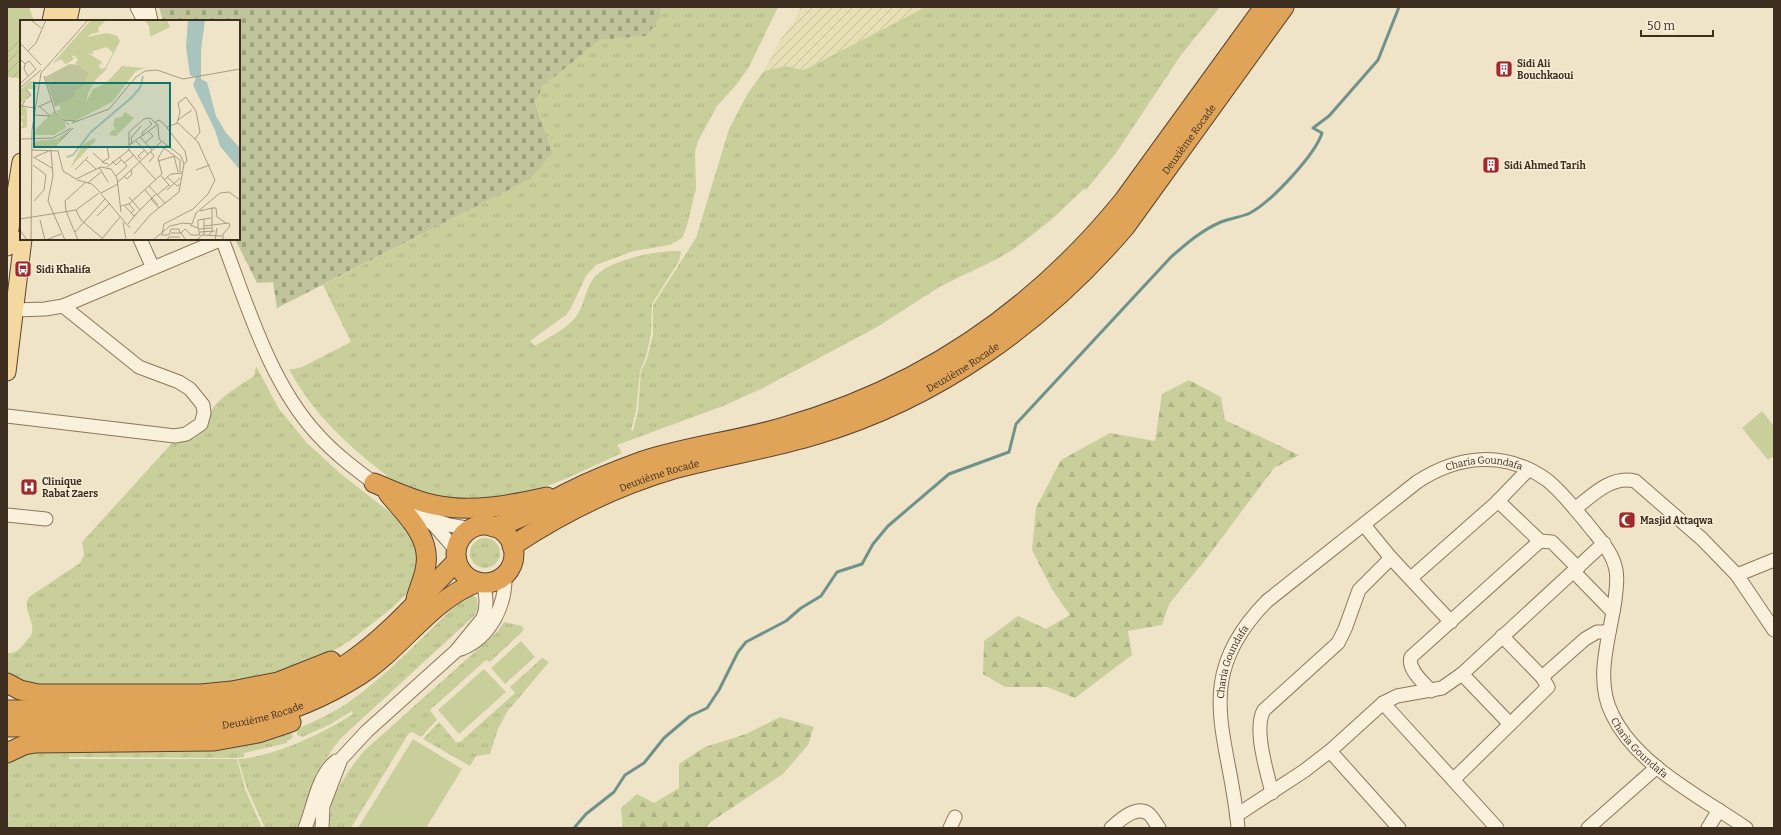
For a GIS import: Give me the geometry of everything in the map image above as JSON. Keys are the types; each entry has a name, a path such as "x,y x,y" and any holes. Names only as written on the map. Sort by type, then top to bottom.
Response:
{"highway":[{"name":"Deuxième Rocade","path":"493,527 520,518 570,491 602,477 651,459 689,448 783,428 836,411 912,377 984,334 1048,282 1088,243 1106,222 1124,200 1264,7"},
{"name":"Deuxième Rocade","path":"512,546 567,512 626,485 675,469 790,443 872,415 924,390 956,372 998,345 1038,314 1065,290 1120,232 1142,204 1284,7"},
{"path":"381,488 424,502 456,508 485,508 506,505 570,491"},
{"path":"381,488 420,533 426,548 425,572 414,603"},
{"path":"482,526 493,527 507,536 512,546 513,561 505,575 495,581 481,583 464,575 456,555 463,535 472,528 482,526"},
{"name":"Deuxième Rocade","path":"7,710 205,709 271,700 312,684 332,674 368,648 414,603 456,555"},
{"name":"Deuxième Rocade","path":"7,727 198,726 247,721 287,710 307,703 343,685 367,670 394,649 445,600 458,591 481,583"},
{"path":"7,683 20,690 38,694 201,694 232,691 278,682 344,655 368,648"},
{"path":"7,753 24,745 35,743 191,742 236,738 265,731 300,718 329,701 343,685"}],"main road":[{"path":"48,7 51,20"},
{"path":"51,20 54,7"},
{"path":"68,20 71,7"},
{"path":"7,247 20,168"},
{"path":"7,372 23,240"}],"street":[{"path":"137,7 144,20"},
{"path":"148,7 151,20"},
{"path":"140,240 152,268"},
{"path":"14,310 44,309 63,306 220,240"},
{"path":"222,240 264,346 286,393 318,435 346,461 381,488 425,517 442,532 456,555"},
{"path":"7,416 175,436 186,434 201,424 204,413 203,405 190,388 179,382 139,367 63,306"},
{"name":"Charia Goundafa","path":"1238,822 1220,714 1220,689 1227,659 1250,618 1267,601 1417,482 1431,473 1454,463 1495,460 1528,470 1547,480 1575,509 1604,543 1611,554 1616,569 1616,588 1604,670 1606,700 1610,711 1626,737 1656,767 1746,828"},
{"path":"1411,578 1498,501 1528,470"},
{"path":"1575,509 1610,483 1628,479 1635,481 1702,539 1737,575 1774,630"},
{"path":"1498,501 1540,541 1552,542 1613,612"},
{"path":"7,515 46,519"},
{"path":"425,517 449,525 472,528"},
{"path":"1364,524 1392,558 1451,622"},
{"path":"1431,690 1412,669 1410,660 1415,652 1451,622 1540,541"},
{"path":"1238,822 1272,793 1330,751 1383,703 1397,696 1442,688 1462,674 1604,543"},
{"path":"1272,793 1259,725 1261,715 1264,710 1338,643 1345,629 1358,590 1392,558"},
{"path":"1737,575 1774,560"},
{"path":"456,651 471,644 495,619 504,597 505,575"},
{"path":"306,828 317,792 333,764 341,759 367,731 456,651 483,618 487,605 481,583"},
{"path":"1542,678 1585,638 1597,632 1609,632"},
{"path":"1454,779 1547,688 1548,684 1502,636"},
{"path":"1462,674 1510,724"},
{"path":"1383,703 1454,779 1497,828"},
{"path":"1330,751 1398,828"},
{"path":"322,828 323,806 341,759"},
{"path":"1588,828 1656,767"},
{"path":"1114,827 1134,811 1141,810 1150,815 1159,828"},
{"path":"1708,828 1719,810"}],"shaded area":[{"path":"801,7 926,7 806,69 801,70 787,66 764,71 780,40 795,20"}],"green space":[{"path":"7,7 29,7 34,20 20,20 20,78 7,77"},
{"path":"159,7 661,7 660,17 647,36 600,40 543,86 535,102 553,153 532,178 277,308 273,282 257,283 236,240 240,240 240,20 163,20"},
{"path":"661,7 778,7 749,67 737,84 717,106 698,141 695,152 696,189 686,229 682,238 670,245 634,251 596,265 586,276 571,308 566,315 530,341 535,346 571,322 578,314 590,283 600,272 609,266 646,254 680,251 679,261 652,304 651,334 646,357 640,371 636,411 631,430 633,431 638,411 641,371 647,359 653,335 653,305 696,238 729,129 748,93 764,71 787,66 801,70 806,69 926,7 1220,7 1181,55 1116,153 1086,190 1084,189 1051,220 1014,249 997,259 941,286 877,327 761,389 723,406 617,445 622,453 555,483 532,491 506,497 475,500 445,499 418,493 402,486 349,445 320,415 289,369 300,368 351,342 323,285 532,178 553,153 535,101 543,86 600,40 647,36 660,17"},
{"path":"20,38 20,78 7,77 7,42"},
{"path":"256,366 279,409 307,443 341,474 405,524 420,551 416,584 392,608 351,640 328,654 298,668 223,685 30,687 7,674 7,653 12,653 18,650 31,635 32,625 27,607 29,597 80,563 84,555 82,542 174,441 191,439 203,431 209,421 212,409 216,404 226,395 254,376"},
{"path":"1189,380 1221,397 1225,420 1299,455 1274,468 1206,559 1169,604 1162,625 1128,631 1132,655 1075,698 1047,687 1005,687 983,674 984,641 1018,616 1046,629 1070,615 1052,589 1032,550 1036,508 1061,460 1110,433 1155,441 1162,394"},
{"path":"1762,411 1774,426 1774,456 1768,460 1742,428"},
{"path":"485,538 496,542 500,553 496,564 485,568 474,564 470,553 474,542"},
{"path":"472,595 477,598 478,608 475,615 340,739 316,776 297,828 265,828 247,789 238,759 267,754 298,743 328,729 353,714 352,711 329,725 302,737 297,735 297,729 337,710 379,679 460,601"},
{"path":"504,622 522,626 524,630 490,662 486,660 430,710 437,720 421,737 412,732 409,733 351,828 330,828 331,807 339,787 364,751 498,631"},
{"path":"521,641 535,657 505,684 491,668"},
{"path":"542,658 549,662 507,712 498,729 490,754 476,756 470,766 423,739 439,722 456,742 460,742 515,693 510,687"},
{"path":"484,669 506,692 459,734 438,710"},
{"path":"780,717 814,727 808,745 783,774 709,823 706,828 623,828 621,808 637,794 654,803 679,788 679,764 705,747 746,734"},
{"path":"290,731 293,736 287,741 287,743 244,753 244,757 236,758 69,757 69,759 237,759 245,789 262,828 7,828 7,764 22,753"},
{"path":"413,739 462,769 426,828 358,828"}],"waterway":[{"path":"574,828 586,814 614,792 625,775 644,763 664,738 690,716 707,708 719,690 738,652 746,642 786,621 801,608 821,596 837,572 862,564 873,544 888,526 949,474 1009,452 1016,424 1171,257 1207,229 1229,219 1244,216 1250,213 1280,189 1302,165 1318,142 1322,133 1313,128 1329,116 1378,60 1399,7"}],"place":[{"name":"Sidi Ali Bouchkaoui","path":"1504,69"},
{"name":"Sidi Ahmed Tarih","path":"1491,165"},
{"name":"Sidi Khalifa","path":"23,269"},
{"name":"Clinique Rabat Zaers","path":"29,487"},
{"name":"Masjid Attaqwa","path":"1627,520"}]}
